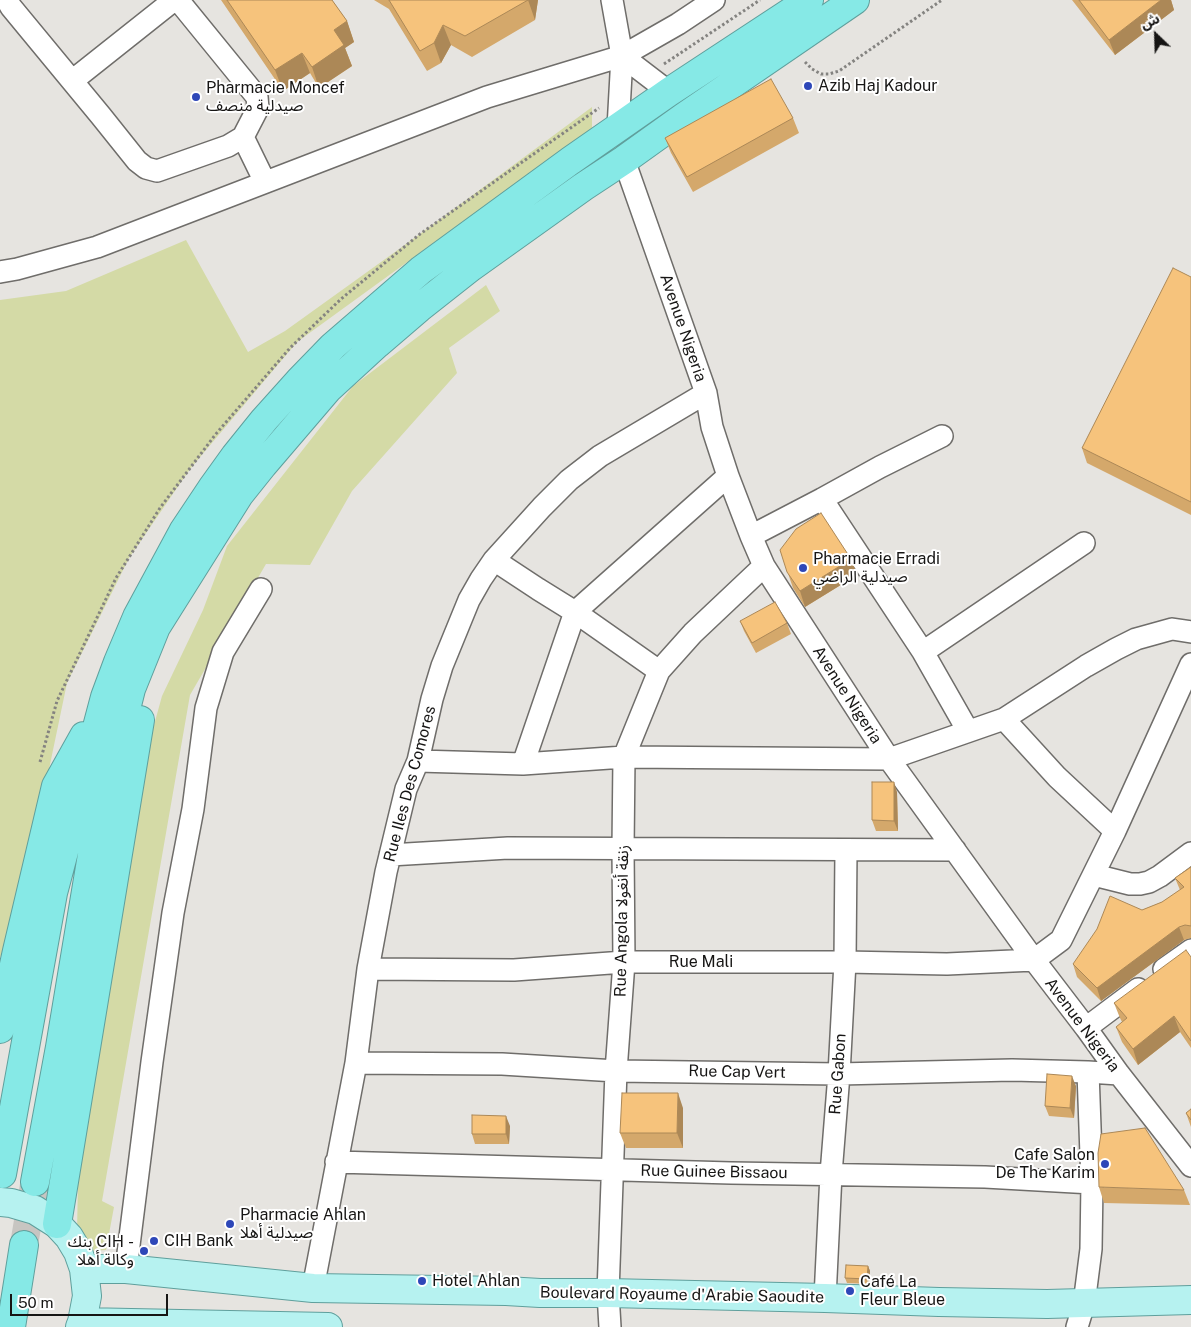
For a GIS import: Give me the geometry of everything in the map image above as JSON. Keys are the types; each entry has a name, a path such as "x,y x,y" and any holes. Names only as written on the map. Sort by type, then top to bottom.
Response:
{"highway":[{"path":"2,1174 53,893 105,697 137,617 184,530 212,488 264,420 299,381 333,346 421,270 669,92 809,0"},
{"path":"35,1182 60,1047 97,825 131,689 156,627 239,495 328,389 384,338 471,267 583,187 855,0"},
{"path":"57,1224 156,627"},
{"path":"0,1029 56,786 105,697"},
{"path":"11,1327 24,1245"}],"main road":[{"path":"0,985 17,951"},
{"path":"0,1202 36,1210 57,1224 69,1237 78,1252 84,1269 87,1296 81,1325 328,1327"},
{"name":"Boulevard Royaume d'Arabie Saoudite","path":"84,1269 126,1269 313,1288 608,1293 939,1302 1080,1315 1191,1300"}],"street":[{"path":"6,0 137,161 146,168 157,171 228,146 243,137 258,108 256,97 178,0"},
{"path":"72,81 174,0"},
{"path":"612,0 622,56 618,128"},
{"path":"0,256 9,271 97,247 487,97 622,56 678,24 714,0"},
{"path":"622,56 669,92"},
{"path":"243,137 265,182"},
{"name":"Avenue Nigeria","path":"624,160 706,393 712,426 728,476 764,566 889,759 1034,960 1191,1166"},
{"name":"Rue Iles Des Comores","path":"313,1288 356,1063 368,968 390,855 406,789 418,761 432,699 442,666 469,600 494,560 569,480 600,456 706,393"},
{"path":"751,536 942,436"},
{"path":"523,764 575,612 728,476"},
{"path":"822,499 923,652 968,731"},
{"path":"923,652 1084,543"},
{"path":"494,560 575,612 659,671"},
{"name":"Rue Angola زنقة أنغولا","path":"610,1327 608,1293 612,1169 616,1071 624,962 624,757 659,671 693,633 764,566"},
{"path":"126,1269 173,912 193,809 206,708 224,652 261,589"},
{"path":"418,761 523,764 624,757 889,759 1004,720 1086,666 1136,639 1172,630 1191,632"},
{"path":"1034,960 1061,940 1115,831 1191,664"},
{"path":"1004,720 1057,777 1115,831"},
{"path":"390,855 508,848 955,850"},
{"name":"Rue Gabon","path":"825,1298 845,962 846,850"},
{"path":"1094,875 1130,884 1149,882 1191,853"},
{"path":"1086,1028 1191,950"},
{"name":"Rue Mali","path":"368,968 514,970 624,962 947,964 1034,960"},
{"name":"Rue Cap Vert","path":"356,1063 502,1064 616,1071 839,1074 1012,1070 1119,1074"},
{"path":"1080,1315 1091,1248 1092,1183 1088,1072"},
{"name":"Rue Guinee Bissaou","path":"336,1162 731,1173 985,1177 1092,1183"}],"path":[{"path":"647,76 760,0"},
{"path":"788,46 812,69 820,74 840,71 942,0"}],"green space":[{"path":"592,107 592,128 297,342 190,469 129,558 67,683 24,889 0,958 0,300 66,291 186,240 248,352 285,331"},
{"path":"486,285 500,311 449,348 457,373 352,491 310,565 266,564 190,695 102,1201 114,1207 106,1250 92,1251 77,1233 78,1180 137,787 162,696 203,610 227,546 353,386"}],"building":[{"path":"227,0 332,0 347,21 334,30 344,45 312,67 302,53 275,70"},
{"path":"389,0 528,0 465,36 443,25 434,43 420,51"},
{"path":"1079,0 1161,0 1109,40"},
{"path":"771,79 793,118 687,177 665,138"},
{"path":"1173,268 1191,277 1191,502 1082,448"},
{"path":"821,513 851,559 800,591 787,572 780,550 796,529"},
{"path":"775,602 787,623 752,643 740,621"},
{"path":"872,782 894,782 894,821 872,820"},
{"path":"1191,867 1191,926 1179,927 1097,988 1073,964 1097,929 1110,896 1142,910 1162,902 1184,887 1175,878"},
{"path":"1186,950 1191,957 1191,1041 1174,1016 1133,1049 1116,1027 1127,1018 1114,1003"},
{"path":"1047,1074 1072,1076 1070,1108 1045,1106"},
{"path":"622,1093 678,1093 677,1133 620,1133"},
{"path":"1191,1109 1191,1120 1186,1113"},
{"path":"472,1115 506,1116 506,1134 472,1134"},
{"path":"1145,1128 1184,1190 1099,1187 1098,1153 1101,1134"},
{"path":"846,1265 868,1266 867,1279 845,1278"}],"tunnel":[{"path":"24,1245 34,1185"}],"place":[{"name":"Azib Haj Kadour","path":"808,86"},
{"name":"Pharmacie Moncef صيدلية منصف","path":"196,97"},
{"name":"Pharmacie Erradi صيدلية الراضي","path":"803,568"},
{"name":"Cafe Salon De The Karim","path":"1105,1164"},
{"name":"Pharmacie Ahlan صيدلية أهلا","path":"230,1224"},
{"name":"CIH Bank","path":"154,1241"},
{"name":"بنك CIH - وكالة أهلا","path":"144,1251"},
{"name":"Hotel Ahlan","path":"422,1281"},
{"name":"Café La Fleur Bleue","path":"850,1291"}]}
